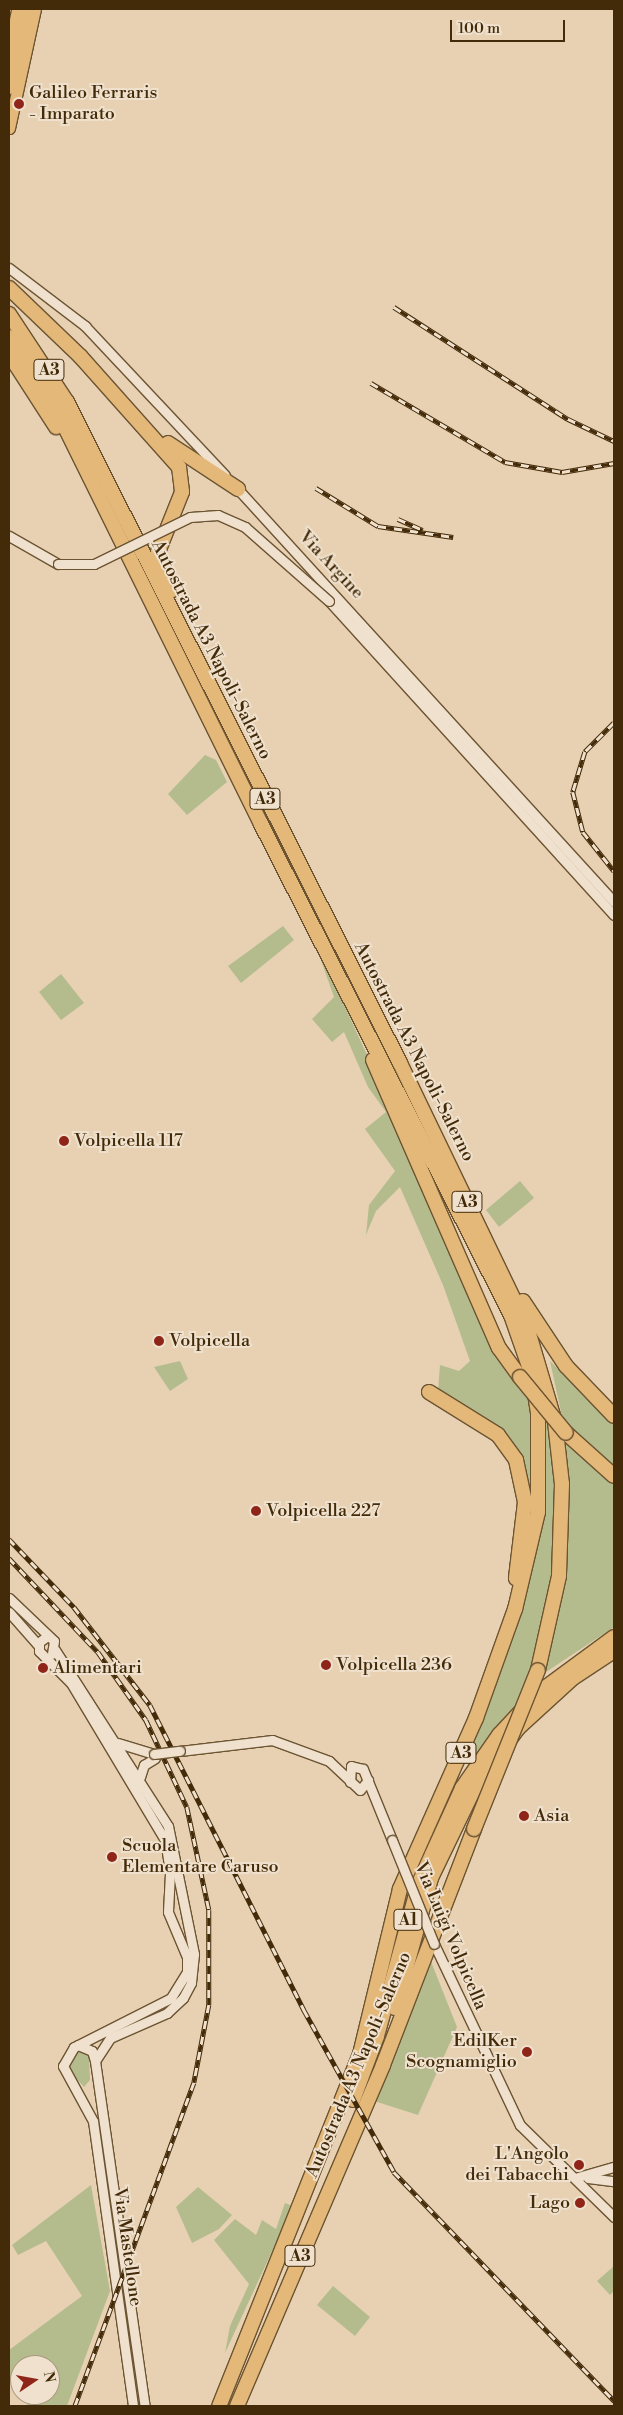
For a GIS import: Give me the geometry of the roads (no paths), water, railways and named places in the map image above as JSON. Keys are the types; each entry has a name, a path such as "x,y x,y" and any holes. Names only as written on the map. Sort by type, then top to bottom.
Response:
{"highway":[{"path":"9,86 26,9"},
{"path":"9,283 22,300"},
{"path":"9,288 142,421 194,464 238,489"},
{"name":"Autostrada A3 Napoli-Salerno","path":"9,314 52,375 450,1166 527,1327 555,1422 562,1484 562,1550 550,1626 538,1670 363,2106 237,2406"},
{"name":"Autostrada A3 Napoli-Salerno","path":"9,337 42,383 74,444 511,1315 532,1375 538,1412 541,1474 531,1551 489,1686 393,1906 360,2054 219,2406"},
{"path":"9,354 97,492"},
{"path":"142,421 179,467 183,482 178,504 161,539 160,565 220,708"},
{"path":"340,975 464,1270 499,1348 520,1377 566,1432 614,1476"},
{"path":"450,1166 546,1339 614,1416"},
{"path":"429,1392 498,1435 516,1460 525,1502 513,1593 450,1775"},
{"name":"A1","path":"254,2322 286,2259 365,2070 419,1883 451,1809 480,1760 514,1717 558,1675 614,1637"},
{"name":"A1","path":"363,2106 428,1886 475,1787 518,1728 574,1678 614,1651"}],"main road":[{"path":"9,48 17,9"},
{"path":"9,128 35,9"}],"street":[{"name":"Via Argine","path":"9,268 85,326 238,489 610,901 614,915"},
{"name":"Via Argine","path":"9,536 58,564 94,564 190,517 218,515 245,527 329,601 610,901"},
{"path":"9,1598 46,1637 54,1641 51,1653 140,1777 171,1833 185,1904 194,1968 183,1998 167,2012 110,2038 95,2061"},
{"path":"9,1612 38,1644 40,1653 51,1653"},
{"path":"38,1644 46,1637"},
{"path":"51,1653 117,1742 130,1764 165,1840 170,1873 167,1904 187,1957 181,1986 158,2007 78,2045 65,2057 62,2066 68,2082 81,2095 95,2080 95,2061 92,2052 78,2045"},
{"path":"130,1764 153,1756 180,1751 272,1740 329,1761 363,1769 368,1780 362,1790"},
{"path":"117,1742 153,1756"},
{"path":"140,1777 153,1756"},
{"name":"Via Luigi Volpicella","path":"329,1761 350,1782 376,1802"},
{"path":"350,1782 351,1766"},
{"name":"Via Luigi Volpicella","path":"368,1780 434,1944 520,2124 548,2155 578,2177 614,2217"},
{"path":"167,1904 178,1899 185,1904"},
{"name":"Via Mastellone","path":"95,2080 145,2406"},
{"name":"Via Mastellone","path":"81,2095 93,2121 133,2406"},
{"path":"578,2177 614,2167"},
{"path":"578,2177 614,2181"}],"railway":[{"path":"394,307 568,419 614,441"},
{"path":"371,383 505,462 562,472 614,463"},
{"path":"316,488 378,526 453,537"},
{"path":"398,519 423,530"},
{"path":"614,723 585,752 573,792 583,832 614,871"},
{"path":"9,1539 74,1607 150,1705 304,2010 394,2172 614,2401"},
{"path":"9,1558 98,1652 146,1720 187,1807 209,1910 209,2005 194,2083 75,2406"}],"place":[{"name":"Galileo Ferraris - Imparato","path":"19,104"},
{"name":"Volpicella 117","path":"64,1141"},
{"name":"Volpicella","path":"159,1341"},
{"name":"Volpicella 227","path":"256,1511"},
{"name":"Volpicella 236","path":"326,1665"},
{"name":"Alimentari","path":"43,1668"},
{"name":"Asia","path":"524,1816"},
{"name":"Scuola Elementare Caruso","path":"112,1857"},
{"name":"EdilKer Scognamiglio","path":"527,2052"},
{"name":"L'Angolo dei Tabacchi","path":"579,2165"},
{"name":"Lago","path":"580,2203"}]}
